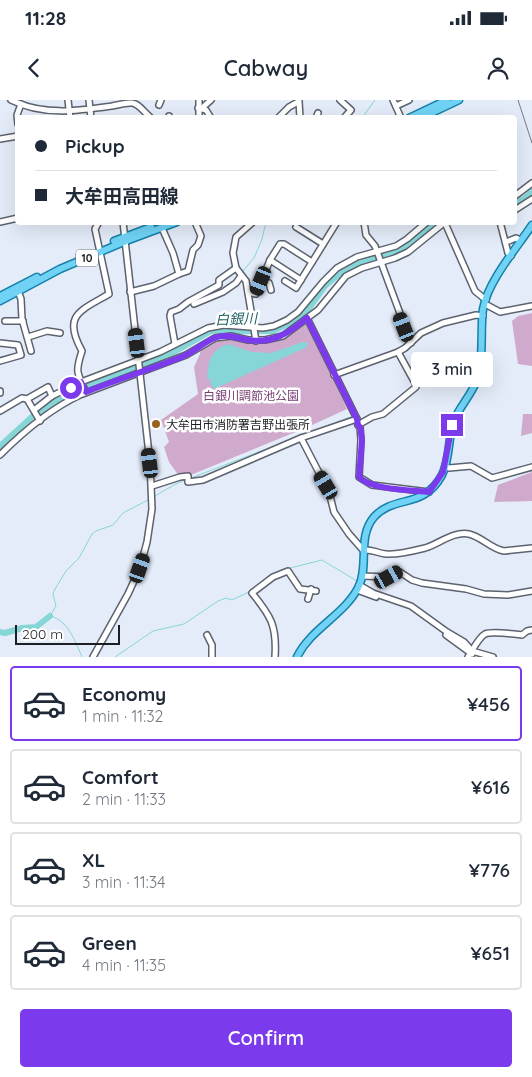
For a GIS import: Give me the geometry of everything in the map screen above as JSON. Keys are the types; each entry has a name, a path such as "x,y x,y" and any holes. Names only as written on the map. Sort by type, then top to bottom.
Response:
{"main road":[{"path":"415,115 446,100"},
{"path":"427,115 459,100"},
{"name":"10","path":"0,301 100,250 164,225"},
{"path":"297,657 306,643 350,600 358,588 362,576 363,550 367,530 374,518 392,505 416,499 429,492 438,481 445,466 450,433 458,411 474,388 477,379 482,356 482,316 485,302 496,278 531,227"},
{"name":"10","path":"0,296 57,266 100,250"}],"street":[{"path":"11,100 46,110 69,111 90,109 129,100 138,102 149,115"},
{"path":"68,100 70,115"},
{"path":"89,100 91,115"},
{"path":"199,100 199,115"},
{"path":"200,108 211,100"},
{"path":"340,100 351,110 347,115"},
{"path":"393,100 400,115"},
{"path":"396,106 409,100"},
{"path":"281,115 298,101 300,115"},
{"path":"17,115 21,104"},
{"path":"200,108 208,115"},
{"path":"0,139 15,136"},
{"path":"517,194 532,183"},
{"path":"517,209 532,199"},
{"path":"0,222 15,219"},
{"path":"86,392 77,368 82,351 76,339 73,323 76,316 83,309 108,294 95,229 97,225"},
{"path":"93,657 128,594 140,568 150,528 152,486 123,225"},
{"path":"164,225 179,274"},
{"path":"130,292 154,286 188,271 193,250 201,236 196,225"},
{"path":"251,225 236,238 233,253 239,273 246,281 256,339"},
{"path":"285,281 296,288 335,225"},
{"path":"364,225 366,235 372,241 377,253 410,343"},
{"path":"34,411 52,396 167,349 216,325 254,328 274,326 287,320 298,312 337,268 357,257 377,253 396,246 423,225"},
{"path":"0,455 40,420 86,392 186,355 209,341 222,336 274,339 283,336 325,302 346,276 362,268 408,252 441,225"},
{"path":"446,225 475,290 485,302 500,312 532,306"},
{"path":"501,225 508,253 512,256"},
{"path":"296,227 323,244"},
{"path":"506,242 516,238 521,241"},
{"path":"248,292 256,294 270,260 280,244 284,244 312,262"},
{"path":"270,260 301,280"},
{"path":"194,304 223,292 236,283 239,273"},
{"path":"176,343 170,316 171,312 219,285 219,280 239,273"},
{"path":"261,281 269,283 271,290"},
{"path":"18,292 31,351"},
{"path":"334,375 398,352 421,333 442,323 476,315 482,316"},
{"path":"307,318 360,427 362,440 359,477 361,480 372,485 429,492"},
{"path":"4,321 23,321"},
{"path":"28,337 47,331 60,333"},
{"path":"0,344 18,345 20,356 0,361"},
{"path":"152,486 188,476 188,482 202,480 301,438 383,414 416,387 398,352"},
{"path":"0,411 22,398 27,398 48,387 52,396"},
{"path":"27,398 40,420"},
{"path":"301,438 329,492 334,512 363,550 372,549 386,554 406,552 425,548 458,534 468,534 477,537 499,551 504,552 532,548"},
{"path":"445,466 449,468 472,466 492,478 532,467"},
{"path":"275,657 276,640 272,623 268,613 252,593 273,577 288,571 300,589 313,590 308,599"},
{"path":"362,576 389,577 400,572 412,580 422,583 466,589 484,594 508,595 532,591"},
{"path":"358,588 411,606 464,642 470,654 479,657"},
{"path":"470,654 483,635 487,633 512,632 522,635 532,630"},
{"path":"207,635 212,646 212,657"},
{"path":"470,654 494,657"}],"green space":[{"path":"532,313 532,366 518,364 512,321 518,316"},
{"name":"白銀川調節池公園","path":"304,324 307,324 313,334 347,409 181,479 169,462 164,447 169,442 161,420 198,394 194,367 201,348 224,338 254,343 268,343 287,336"},
{"path":"523,414 532,414 532,433 521,436"},
{"path":"532,472 532,501 494,502 498,485"}],"shaded area":[{"path":"303,342 308,343 307,347 214,389 210,383 211,380 207,378 209,362 213,354 219,348 228,344 252,352 271,353"}],"waterway":[{"path":"364,115 375,100"},
{"name":"白銀川","path":"517,203 532,191"},
{"path":"242,272 254,258 265,225"},
{"name":"白銀川","path":"0,446 33,416 54,402 104,379 152,362 211,331 273,331 293,322 307,311 325,286 344,270 362,261 403,249 433,225"},
{"path":"173,315 191,304"},
{"name":"白銀川","path":"177,345 178,350"},
{"path":"191,478 350,417"},
{"path":"153,497 187,479"},
{"path":"82,657 74,638 66,627 62,622 50,616 56,606 53,594 55,589 66,571 79,558 92,534 113,525 123,513 150,499"},
{"path":"286,569 322,560 357,581"},
{"path":"262,582 278,572"},
{"path":"115,657 153,631 184,624 218,601 226,598 232,600 251,591"},
{"path":"378,592 391,597"},
{"path":"0,632 5,633 22,628 36,627 50,616"}],"railway":[{"path":"518,100 532,143"}],"place":[{"name":"大牟田市消防署吉野出張所","path":"156,424"}],"route":[{"path":"71,388 81,382 86,392 186,355 214,338 222,336 256,341 274,339 283,336 307,318 360,427 362,440 359,477 361,480 372,485 429,492 443,472 452,425"}]}
